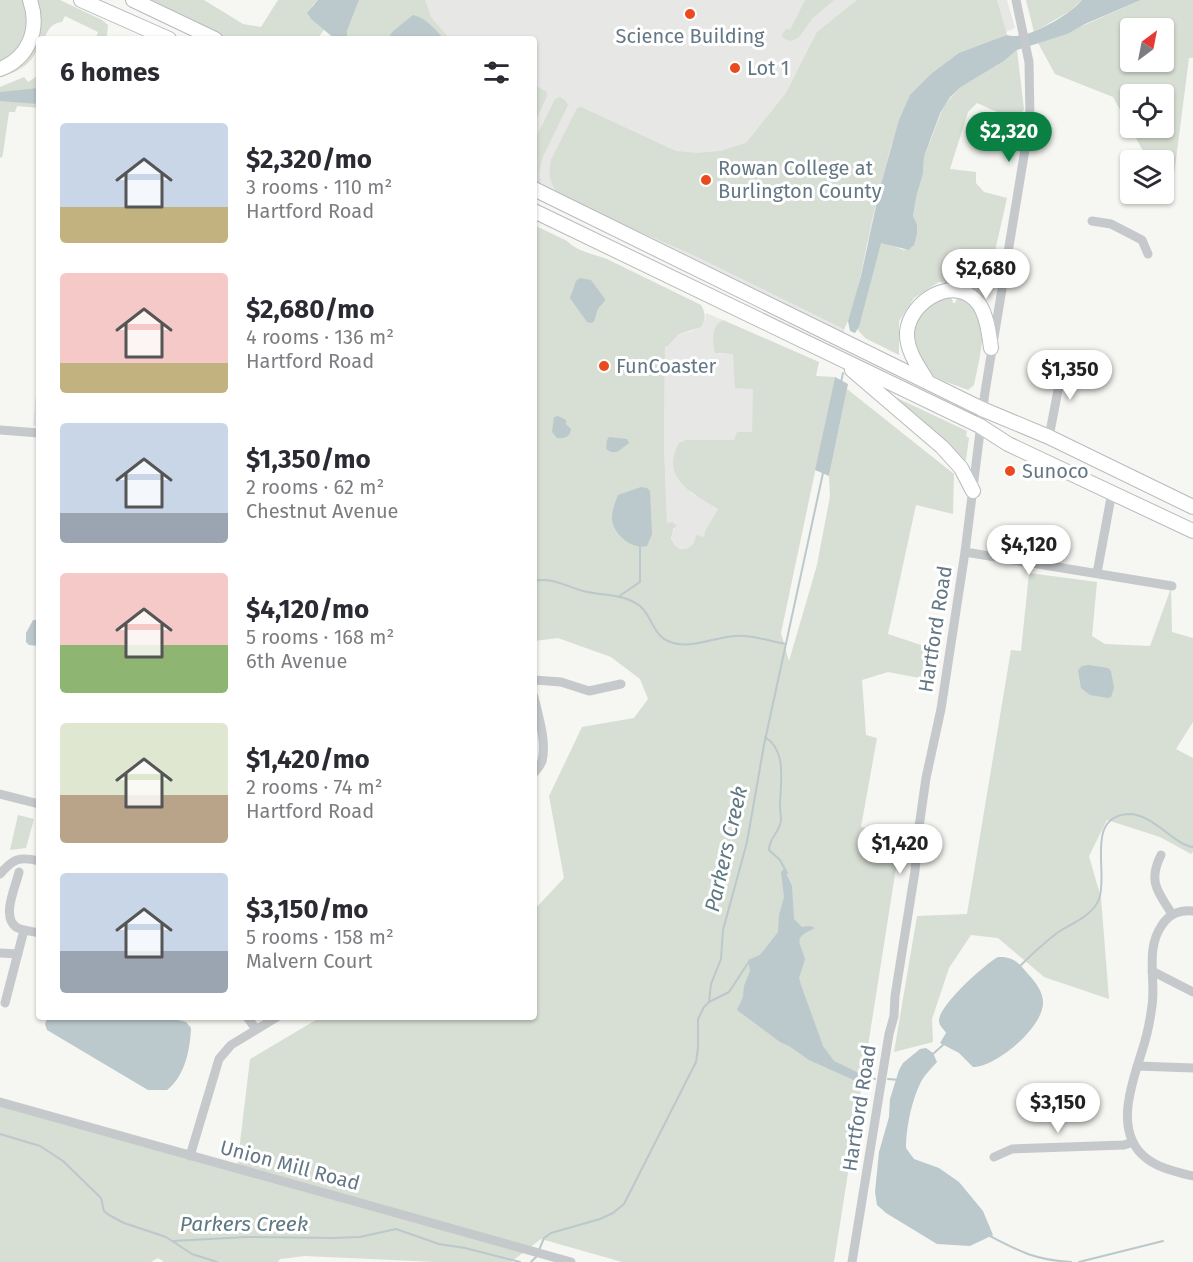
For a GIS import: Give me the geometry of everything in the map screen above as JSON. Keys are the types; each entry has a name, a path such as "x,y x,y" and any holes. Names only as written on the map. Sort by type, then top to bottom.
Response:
{"highway":[{"path":"0,69 19,58 27,49 32,38 33,14 30,0"},
{"path":"81,0 162,36"},
{"path":"134,0 209,36"},
{"path":"537,191 735,290 1193,507"},
{"path":"537,212 980,426 1008,444 1193,531"},
{"path":"927,380 912,355 907,333 913,312 929,296 952,291 964,293 973,298 979,304 986,321 992,348"},
{"path":"835,355 942,447 961,468 973,491"}],"street":[{"name":"Hartford Road","path":"852,1262 888,1034 894,1016 895,996 915,871 918,834 941,709 965,552 982,409 1029,120 1030,76 1027,47 1016,0"},
{"path":"1092,221 1111,224 1142,240 1148,254"},
{"path":"1049,437 1064,359"},
{"path":"0,430 36,434"},
{"path":"1097,573 1112,492"},
{"path":"965,552 1172,586"},
{"path":"537,680 561,682 589,691 621,684"},
{"path":"537,711 542,729 542,762 537,769"},
{"path":"0,794 36,803"},
{"path":"1161,855 1154,868 1155,880 1160,895 1172,914"},
{"path":"0,874 7,865 19,858 36,861"},
{"path":"20,872 9,915 17,928 36,932"},
{"path":"1193,911 1184,910 1172,914 1162,924 1155,937 1152,1003 1143,1048 1129,1097 1128,1115 1133,1142 1141,1153 1152,1162 1193,1176"},
{"path":"5,1003 24,930"},
{"path":"0,953 18,954"},
{"path":"1152,971 1193,992"},
{"path":"249,1020 256,1029"},
{"path":"190,1156 219,1059 231,1045 272,1020"},
{"path":"1137,1066 1193,1068"},
{"name":"Union Mill Road","path":"0,1102 571,1262"},
{"path":"994,1157 1012,1149 1124,1145 1133,1142"}],"shaded area":[{"path":"0,0 26,0 31,19 24,45 0,64"},
{"path":"34,0 60,0 108,25 106,36 97,36 98,32 65,16 62,22 50,28 46,36 36,36 36,51 26,64 0,77 0,71 26,57"},
{"path":"146,0 204,0 243,24 261,27 278,0 318,0 312,6 312,20 324,30 319,36 222,36"},
{"path":"318,0 359,0 347,36 331,36 307,13"},
{"path":"359,0 425,0 431,17 447,36 347,36"},
{"name":"Rowan College at Burlington County","path":"370,0 1007,0 1015,28 989,39 864,249 842,340 537,193 537,36 357,36"},
{"path":"805,0 834,0 813,18 798,38 790,41 783,38 782,35 786,29 790,30"},
{"path":"857,0 997,0 1007,35 929,77 910,95 890,149 872,219 857,294 844,329 689,253 563,199 556,190 550,177 551,160 577,108 581,107 676,151 697,153 720,151 746,143 786,93 817,32"},
{"path":"1026,0 1082,0 1070,11 1034,32"},
{"path":"1082,0 1141,0 1067,34 1017,50 1004,61 961,87 950,97 940,113 924,157 923,174 913,216 917,225 914,245 909,250 881,243 859,327 855,333 850,331 848,321 860,280 881,184 899,120 910,95 931,74 959,53 1007,35 1015,36 1036,31 1058,19"},
{"path":"1141,0 1193,0 1193,58 1189,58 1174,175 1174,150 1143,150 1136,138 1174,138 1174,84 1120,84 1120,110 1113,97 1055,74 1038,43"},
{"path":"413,15 426,21 441,36 390,36"},
{"path":"1017,50 1024,109 1017,121 977,103 968,112 950,169 976,172 976,183 984,192 1007,198 984,300 972,287 939,282 914,298 899,321 899,355 865,338 858,330 880,244 882,242 904,250 912,248 917,234 913,216 923,174 924,157 944,106 961,87 1004,61"},
{"path":"24,77 28,82 36,77 36,108 17,106 15,112 9,112 2,158 0,157 0,87"},
{"path":"537,86 546,91 547,96 537,118"},
{"path":"36,88 36,104 0,101 0,92"},
{"path":"560,97 568,105 542,159 539,173 541,188 537,186 537,135 555,99"},
{"path":"537,226 581,250 607,259 701,305 703,308 705,316 701,327 679,334 668,346 665,346 664,444 667,523 672,522 677,526 673,529 671,538 677,547 689,548 695,541 696,535 704,537 718,509 689,490 676,475 673,466 674,455 679,443 686,440 734,440 737,432 752,432 753,389 735,388 733,354 715,353 713,334 716,326 723,320 819,362 816,376 835,377 781,633 789,661 817,565 830,496 829,476 847,389 954,474 953,514 916,505 888,634 930,648 925,679 888,672 862,680 866,735 877,738 861,827 901,836 834,1262 622,1262 541,1239 511,1262 436,1262 305,1256 280,1259 278,1262 164,1262 158,1258 151,1262 0,1262 0,1104 237,1168 250,1059 316,1020 537,1020 537,907 564,878 549,796 582,727 634,718 648,699 640,679 611,657 558,638 537,641"},
{"path":"580,278 591,280 605,299 592,323 587,322 570,298 576,281"},
{"path":"950,294 953,303 958,296 970,301 981,319 980,354 974,385 968,390 929,373 918,360 913,342 914,324 921,309"},
{"path":"706,313 723,320 719,322 718,354 733,354 754,389 752,432 735,440 686,440 691,493 718,509 705,531 704,538 696,538 691,547 684,550 675,547 672,542 671,534 676,526 667,523 664,444 665,345 668,346 679,334 692,331 705,320"},
{"path":"835,377 848,384 829,476 815,470"},
{"path":"36,394 36,426 33,425"},
{"path":"897,398 967,431 966,436 969,438 966,460 963,460 897,404 894,401"},
{"path":"558,416 566,420 566,424 571,429 568,436 564,438 557,438 552,432 554,417"},
{"path":"609,437 627,439 629,443 617,452 611,452 606,449"},
{"path":"641,487 650,491 652,534 647,546 641,547 624,540 613,525 612,519 618,495"},
{"path":"1029,573 1097,582 1092,636 1105,644 1150,646 1171,588 1172,632 1193,638 1193,722 1176,749 1193,758 1193,852 1191,854 1160,837 1107,820 1089,856 1101,898 1109,999 1044,977 998,938 971,935 949,968 932,1019 933,1042 894,1052 917,916 967,914 1011,650 1021,651"},
{"path":"33,620 36,620 36,646 26,642 26,633"},
{"path":"1082,666 1108,668 1111,671 1114,688 1111,697 1090,695 1081,688 1078,670"},
{"path":"18,815 34,819 26,848 10,850"},
{"path":"784,869 792,886 794,919 802,927 815,928 803,934 800,940 805,959 799,978 801,985 823,1046 834,1061 861,1074 862,1078 858,1082 809,1060 737,1010 750,971 748,960 760,955 778,932 779,915 784,897 781,872"},
{"path":"998,957 1015,961 1033,980 1043,998 1041,1012 1027,1034 1006,1053 983,1065 973,1067 959,1053 940,1043 946,1033 939,1021 941,1014 954,996 973,976"},
{"path":"47,1020 178,1020 186,1022 191,1028 185,1062 178,1078 167,1090 148,1090 47,1030 45,1024"},
{"path":"926,1048 933,1053 937,1062 924,1077 915,1095 908,1122 906,1148 914,1159 939,1168 959,1182 983,1211 993,1235 970,1246 937,1244 886,1213 877,1205 875,1192 879,1152 889,1117 890,1099 899,1070 903,1063 920,1049"}],"waterway":[{"name":"Parkers Creek","path":"841,382 843,373"},
{"name":"Parkers Creek","path":"539,1250 544,1238 551,1233 600,1219 613,1213 624,1204 696,1062 698,1019 709,1002 711,984 721,959 723,930 747,842 764,745 823,473"},
{"path":"618,597 640,582 640,545"},
{"path":"537,581 553,581 583,591 627,599 644,610 663,638 677,644 735,636 755,637 786,644"},
{"path":"765,737 777,751 781,768 781,820 769,850 780,860 787,873"},
{"path":"1019,967 1052,937 1086,915 1096,905 1101,888 1102,835 1107,824 1115,817 1138,815 1178,841 1193,847"},
{"path":"709,1002 729,992 748,963"},
{"path":"933,1054 944,1044"},
{"path":"861,1076 875,1079"},
{"path":"888,1079 900,1080"},
{"name":"Parkers Creek","path":"0,1134 40,1146 63,1161 101,1198 104,1211 109,1215 124,1223 166,1237 192,1254 217,1262"},
{"name":"Parkers Creek","path":"173,1241 246,1237 360,1237 396,1229 439,1244 520,1262"},
{"path":"990,1236 1029,1254 1071,1262"},
{"path":"1079,1262 1163,1241"},
{"name":"Parkers Creek","path":"531,1262 537,1256"}],"place":[{"name":"Science Building","path":"690,14"},
{"name":"Lot 1","path":"735,68"},
{"name":"Rowan College at Burlington County","path":"706,180"},
{"name":"FunCoaster","path":"604,366"},
{"name":"Sunoco","path":"1010,471"}]}
